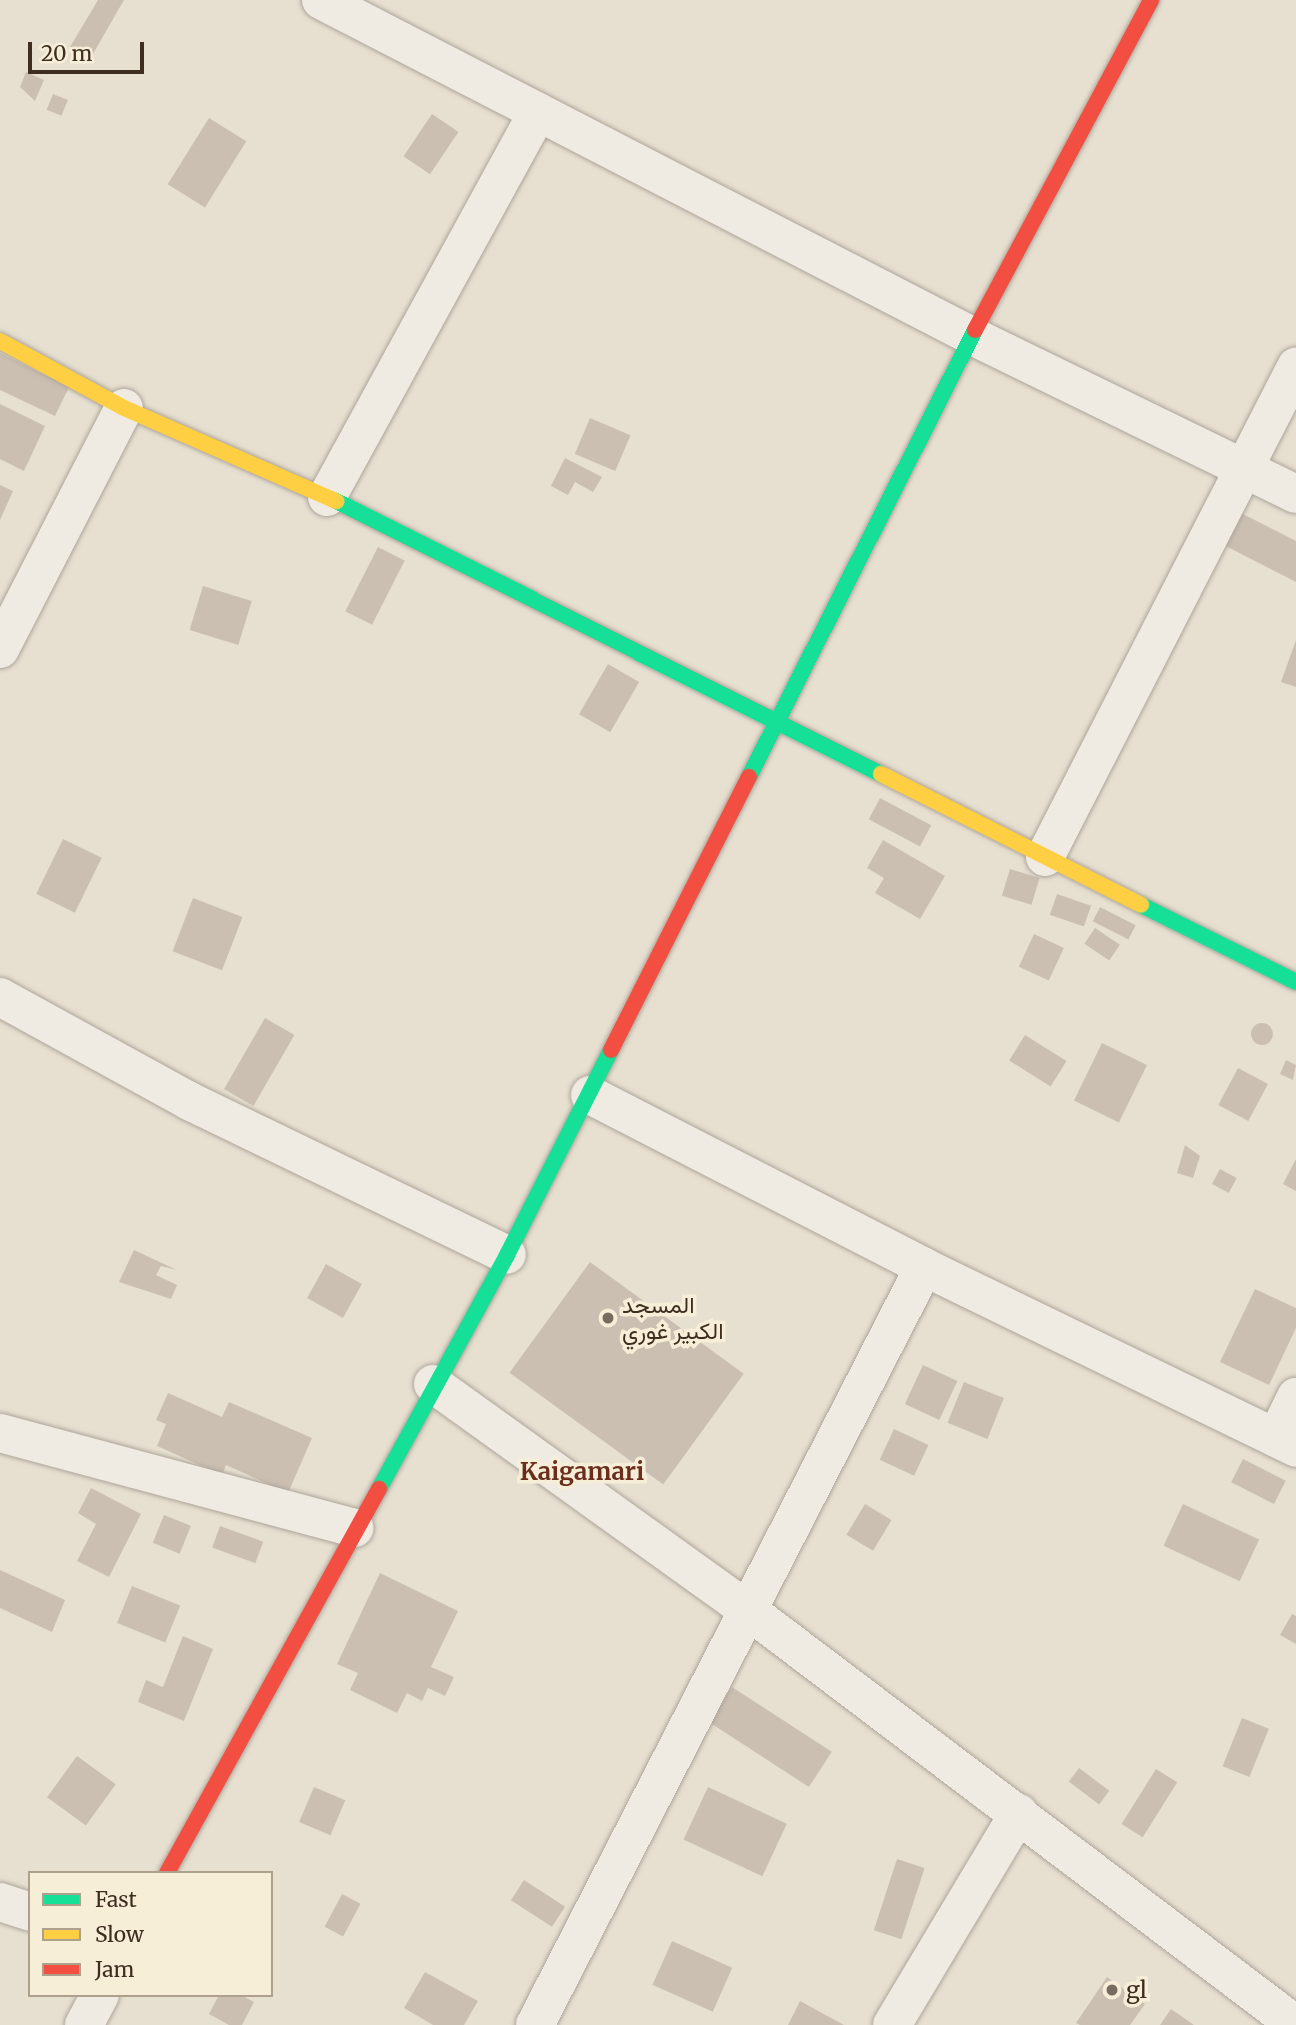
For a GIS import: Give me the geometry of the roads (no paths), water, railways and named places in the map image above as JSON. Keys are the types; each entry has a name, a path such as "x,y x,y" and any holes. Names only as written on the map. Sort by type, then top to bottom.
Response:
{"street":[{"path":"321,0 972,336 1296,494"},
{"path":"168,1871 433,1384 507,1255 972,336 1151,0"},
{"path":"327,497 538,113"},
{"path":"0,341 124,408 327,497 1296,982"},
{"path":"1045,857 1296,367"},
{"path":"0,649 124,408"},
{"path":"0,997 189,1101 507,1255"},
{"path":"590,1095 924,1267 1286,1443 1296,1397"},
{"path":"535,2025 745,1608 924,1267"},
{"path":"433,1384 745,1608 1296,2025"},
{"path":"0,1433 355,1528"},
{"path":"892,2025 1019,1813"},
{"path":"0,1902 28,1911"},
{"path":"84,2025 99,1997"}],"place":[{"name":"المسجد الكبير غوري","path":"608,1318"},
{"name":"gl","path":"1112,1990"}],"district":[{"name":"Kaigamari","path":"582,1472"}]}
